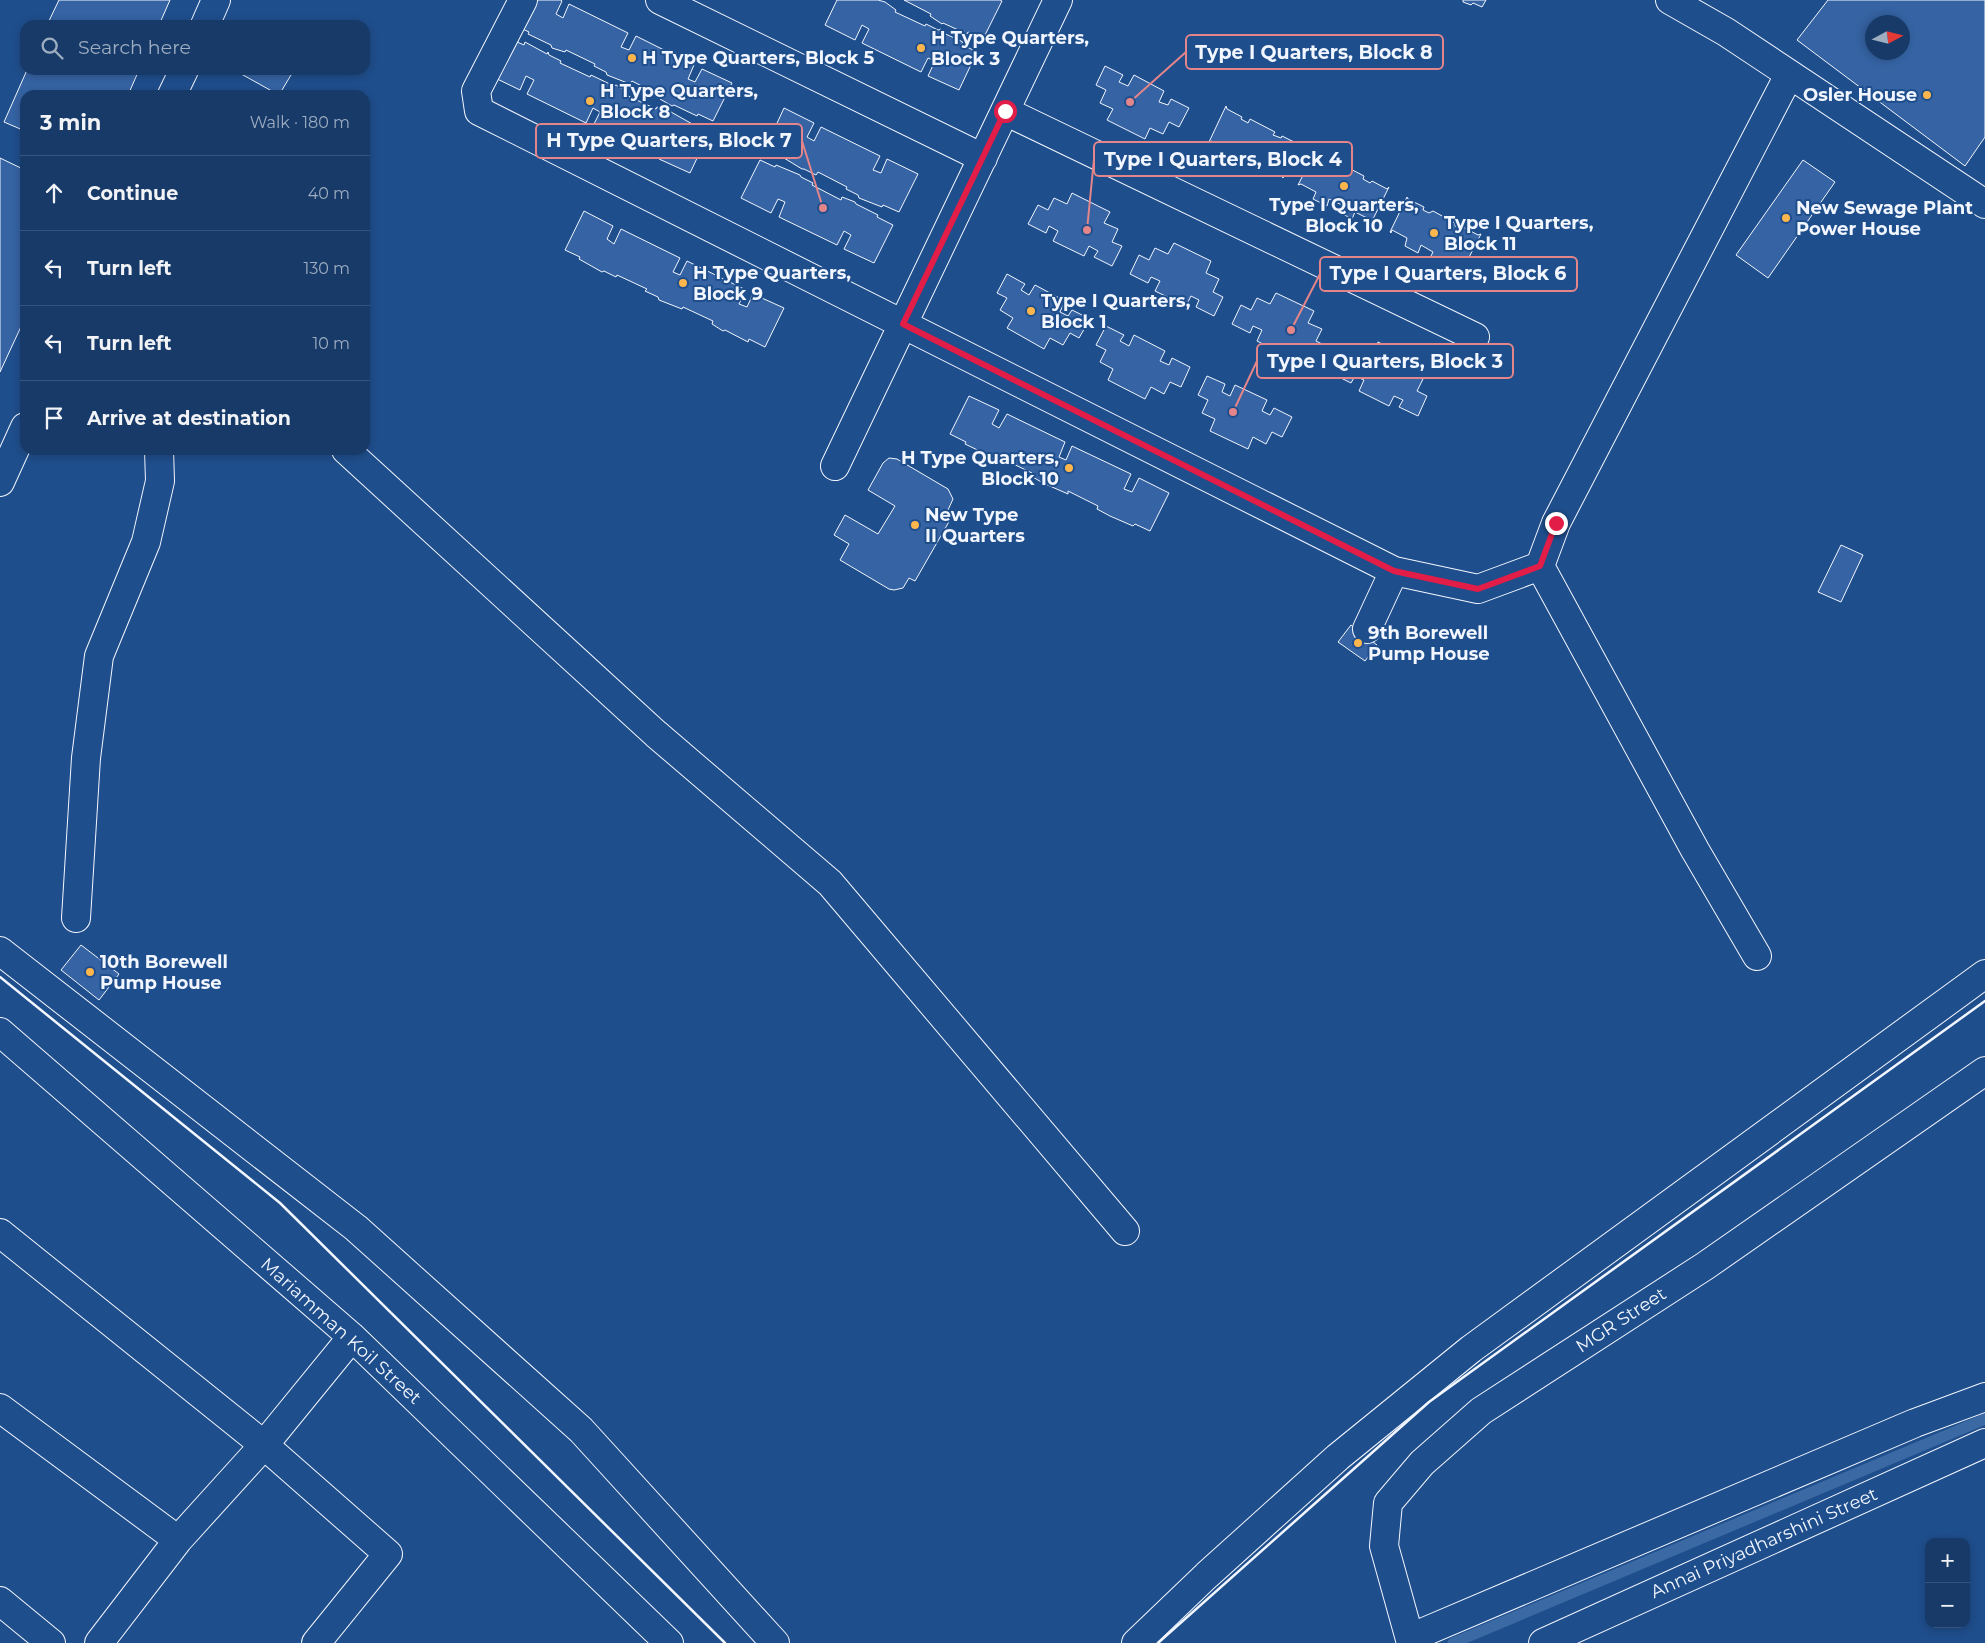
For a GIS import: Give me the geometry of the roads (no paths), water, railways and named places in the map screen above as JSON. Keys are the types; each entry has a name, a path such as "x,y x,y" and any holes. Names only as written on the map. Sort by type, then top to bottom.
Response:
{"street":[{"path":"207,20 216,0"},
{"path":"523,0 476,91 479,111 1394,571 1478,589 1540,566"},
{"path":"660,0 982,158"},
{"path":"835,466 1058,0"},
{"path":"1670,0 1726,32 1985,204"},
{"path":"174,90 182,75"},
{"path":"1757,956 1695,850 1540,566 1556,523 1789,75"},
{"path":"1005,111 1475,337"},
{"path":"0,482 20,438"},
{"path":"76,918 86,758 100,656 146,542 160,482 159,455"},
{"path":"351,455 656,734 830,883 1125,1231"},
{"path":"1367,629 1394,571"},
{"path":"0,950 356,1228 581,1430 775,1643"},
{"path":"1136,1643 1207,1575 1338,1457 1471,1349 1985,974"},
{"name":"Mariamman Koil Street","path":"0,1032 352,1337 669,1643"},
{"name":"MGR Street","path":"1410,1640 1384,1546 1388,1504 1422,1463 1482,1411 1705,1266 1985,1071"},
{"path":"0,1233 264,1445 388,1554 316,1643"},
{"path":"100,1643 178,1540 264,1445 352,1337"},
{"path":"1410,1640 1915,1423 1985,1397"},
{"path":"0,1408 178,1540"},
{"name":"Annai Priyadharshini Street","path":"1543,1643 1985,1442"},
{"path":"0,1601 51,1643"}],"waterway":[{"path":"1453,1643 1985,1419"}],"place":[{"name":"H Type Quarters, Block 3","path":"921,48"},
{"name":"H Type Quarters, Block 5","path":"632,58"},
{"name":"Osler House","path":"1927,95"},
{"name":"H Type Quarters, Block 8","path":"590,101"},
{"name":"Type I Quarters, Block 8","path":"1130,102"},
{"name":"Type I Quarters, Block 10","path":"1344,186"},
{"name":"H Type Quarters, Block 7","path":"823,208"},
{"name":"New Sewage Plant Power House","path":"1786,218"},
{"name":"Type I Quarters, Block 4","path":"1087,230"},
{"name":"Type I Quarters, Block 11","path":"1434,233"},
{"name":"H Type Quarters, Block 9","path":"683,283"},
{"name":"Type I Quarters, Block 1","path":"1031,311"},
{"name":"Type I Quarters, Block 6","path":"1291,330"},
{"name":"Type I Quarters, Block 3","path":"1233,412"},
{"name":"H Type Quarters, Block 10","path":"1069,468"},
{"name":"New Type II Quarters","path":"915,525"},
{"name":"9th Borewell Pump House","path":"1358,643"},
{"name":"10th Borewell Pump House","path":"90,972"}]}
